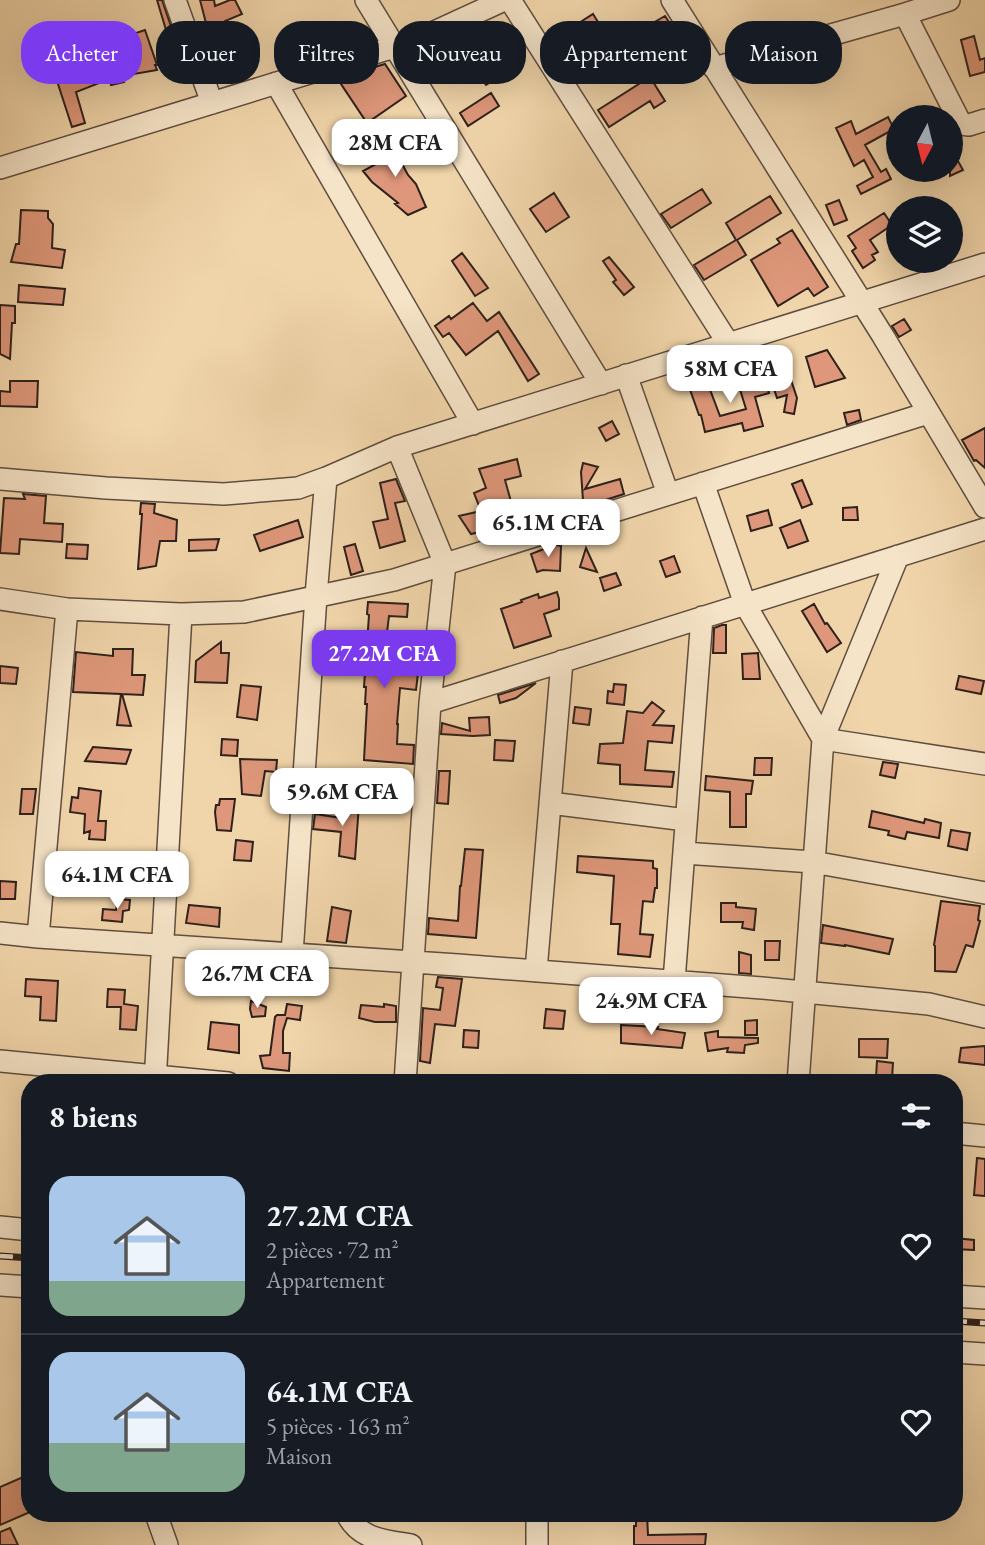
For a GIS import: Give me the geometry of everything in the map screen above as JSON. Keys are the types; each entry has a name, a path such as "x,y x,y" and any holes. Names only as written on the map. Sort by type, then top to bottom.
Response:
{"street":[{"path":"175,0 212,103"},
{"path":"366,0 393,42"},
{"path":"458,21 504,0"},
{"path":"510,0 729,343"},
{"path":"671,0 862,302 985,507"},
{"path":"714,68 949,0"},
{"path":"905,13 961,124 969,125 985,120"},
{"path":"0,168 274,84"},
{"path":"277,84 473,424"},
{"path":"419,84 601,384"},
{"path":"0,479 225,494 298,488 397,447 985,264"},
{"path":"626,376 668,494"},
{"path":"0,598 67,609 181,614 244,612 394,580 928,413"},
{"path":"397,447 444,564 430,702 406,1074"},
{"path":"292,954 326,478"},
{"path":"703,483 745,604 822,739"},
{"path":"430,702 985,528"},
{"path":"798,1074 822,739 898,556"},
{"path":"38,937 67,609"},
{"path":"155,1074 181,614"},
{"path":"674,981 702,617"},
{"path":"536,971 562,661"},
{"path":"822,739 985,764"},
{"path":"550,803 686,820"},
{"path":"684,853 813,862 985,893"},
{"path":"0,933 803,992 929,1004 985,1017"},
{"path":"0,1061 106,1074"},
{"path":"963,1134 985,1136"},
{"path":"0,1227 21,1229"},
{"path":"0,1285 21,1286"},
{"path":"963,1297 985,1298"},
{"path":"963,1353 985,1354"},
{"path":"159,1522 167,1545"},
{"path":"352,1522 359,1530 376,1539 411,1545"},
{"path":"537,1522 537,1545"}],"building":[{"path":"157,0 162,0 169,21 163,21"},
{"path":"200,0 214,0 215,6 235,0 242,14 225,21 205,21"},
{"path":"593,14 597,21 582,21"},
{"path":"145,30 156,62 156,70 142,73 142,31"},
{"path":"974,36 980,60 985,58 985,72 970,76 961,40"},
{"path":"385,64 393,76 393,84 398,84 406,96 367,123 341,84 379,84 379,66"},
{"path":"58,84 96,84 76,92 85,123 72,127"},
{"path":"639,84 654,84 665,101 654,108 650,101 609,127 598,110"},
{"path":"491,93 499,106 468,126 460,113"},
{"path":"886,118 886,133 865,145 881,172 886,169 886,182 861,194 857,186 873,177 864,160 854,166 836,128 851,121 856,134"},
{"path":"389,135 426,207 408,215 363,171 387,158 376,143"},
{"path":"702,189 711,203 671,228 661,214"},
{"path":"554,193 569,217 546,232 530,209"},
{"path":"770,196 781,213 737,240 746,255 704,280 694,265 736,240 726,223"},
{"path":"839,200 847,220 834,225 826,205"},
{"path":"21,210 48,211 48,218 53,224 52,248 65,250 62,268 11,262 16,244 19,244"},
{"path":"884,213 886,216 886,229 870,240 878,252 872,255 875,260 863,268 852,251 856,248 848,236"},
{"path":"792,230 828,287 814,296 808,288 778,306 751,260 780,243 777,239"},
{"path":"462,253 488,288 475,296 452,261"},
{"path":"609,257 634,287 624,295 613,282 616,280 603,261"},
{"path":"19,285 65,289 63,305 18,302"},
{"path":"473,303 487,321 499,312 539,374 528,381 498,331 466,355 449,333 443,337 435,326 449,316 451,319"},
{"path":"0,305 15,306 10,359 0,354"},
{"path":"904,319 911,330 899,337 892,326"},
{"path":"827,350 845,378 815,387 806,357"},
{"path":"764,376 769,393 755,397 763,426 744,431 742,423 705,432 688,384 706,379 720,416 746,409 738,383"},
{"path":"790,377 797,398 794,414 784,412 787,395 777,398 772,383"},
{"path":"10,381 38,381 37,407 0,406 0,391 10,392"},
{"path":"859,410 861,420 847,425 844,413"},
{"path":"612,421 619,434 606,441 599,428"},
{"path":"985,428 985,468 974,461 962,440"},
{"path":"517,459 521,476 505,480 518,527 502,533 500,527 471,534 459,516 481,511 474,493 486,488 479,469"},
{"path":"583,463 598,467 585,489 620,479 624,494 571,511 567,501 583,500"},
{"path":"396,479 405,501 395,503 405,541 380,548 373,522 388,519 380,483"},
{"path":"802,480 812,504 802,508 792,484"},
{"path":"23,494 46,496 44,523 63,524 62,542 20,539 19,554 0,553 4,498 25,499"},
{"path":"141,503 155,504 154,513 177,520 176,541 160,541 156,566 138,569 142,514"},
{"path":"857,507 858,520 843,520 843,508"},
{"path":"768,510 772,525 751,531 747,516"},
{"path":"298,520 303,537 260,551 254,535"},
{"path":"800,520 808,541 788,548 780,528"},
{"path":"219,539 216,550 189,551 189,540"},
{"path":"67,544 88,545 87,559 66,558"},
{"path":"355,544 363,571 351,575 344,547"},
{"path":"553,544 561,546 560,571 537,572 531,554"},
{"path":"586,548 597,572 580,567"},
{"path":"674,556 680,572 666,577 660,561"},
{"path":"616,573 621,585 604,591 600,578"},
{"path":"557,592 559,609 544,614 551,636 514,648 501,609 538,594 539,598"},
{"path":"368,602 408,604 407,617 389,616 384,670 418,673 416,690 400,688 397,724 397,744 414,745 413,764 364,760"},
{"path":"814,604 825,624 827,623 841,643 827,652 802,611"},
{"path":"726,625 726,653 713,653 714,628"},
{"path":"221,642 221,653 229,653 227,683 195,682 196,661"},
{"path":"113,649 133,649 132,675 145,675 143,695 122,694 131,726 117,725 121,694 73,692 76,652 113,656"},
{"path":"758,653 760,679 743,679 742,654"},
{"path":"325,655 345,657 343,671 324,669"},
{"path":"0,666 18,668 16,684 0,683"},
{"path":"959,676 984,681 981,694 956,689"},
{"path":"536,683 516,698 500,703 498,695"},
{"path":"614,684 626,685 624,705 607,703 608,691 613,692"},
{"path":"241,685 261,687 257,720 237,717"},
{"path":"652,702 664,711 653,725 674,726 672,743 648,741 645,770 674,772 672,787 620,784 620,765 598,763 600,744 623,743 627,711 643,713"},
{"path":"575,707 591,709 589,725 573,723"},
{"path":"489,717 490,735 441,734 442,723 470,731 469,718"},
{"path":"222,739 238,740 237,756 221,755"},
{"path":"495,740 515,741 513,761 494,760"},
{"path":"93,747 131,750 126,764 85,761"},
{"path":"755,758 772,758 771,775 754,775"},
{"path":"240,759 277,760 276,772 265,771 261,796 242,794"},
{"path":"883,762 898,764 895,778 880,775"},
{"path":"439,771 450,771 448,804 437,803"},
{"path":"706,776 753,781 751,794 746,794 746,827 730,827 730,792 705,790"},
{"path":"365,786 396,790 394,803 363,799"},
{"path":"79,788 101,791 98,821 106,821 105,840 89,839 90,831 84,833 85,814 70,812 72,797 78,798"},
{"path":"22,789 36,789 33,814 20,814"},
{"path":"220,799 235,799 231,831 217,830 215,812"},
{"path":"343,803 359,804 355,859 339,856 341,832 313,829 315,814 342,818"},
{"path":"872,811 924,823 925,819 941,823 939,838 907,832 905,839 888,835 889,831 869,827"},
{"path":"951,830 970,833 967,850 948,846"},
{"path":"236,840 253,842 251,861 234,860"},
{"path":"465,849 483,850 476,938 428,934 429,918 458,921"},
{"path":"578,856 653,861 653,868 657,869 657,888 653,902 643,901 640,934 653,935 650,957 618,954 620,924 611,924 614,876 577,872"},
{"path":"103,872 118,874 117,890 101,888"},
{"path":"0,881 16,882 15,899 0,899"},
{"path":"118,899 130,900 129,910 123,911 122,922 102,920 103,909 116,910"},
{"path":"941,901 980,906 980,921 973,947 966,945 956,972 935,971 934,945"},
{"path":"721,903 736,903 736,907 756,909 754,930 742,928 743,922 721,922"},
{"path":"189,905 220,908 219,927 186,923"},
{"path":"332,907 351,911 346,943 327,941"},
{"path":"823,925 893,939 889,954 821,943"},
{"path":"765,941 780,941 779,960 765,960"},
{"path":"739,952 751,955 751,974 739,973"},
{"path":"438,977 462,979 455,1026 435,1024 430,1063 420,1061 423,1008 440,1010 443,988 436,987"},
{"path":"26,979 58,981 56,1021 40,1020 41,997 25,996"},
{"path":"108,989 125,990 124,1004 138,1006 136,1030 120,1029 121,1007 107,1007"},
{"path":"251,1001 266,1007 265,1016 252,1017"},
{"path":"287,1004 302,1006 300,1020 287,1018 283,1031 283,1053 290,1053 289,1071 263,1068 260,1056 270,1055 275,1017 285,1015"},
{"path":"384,1004 396,1006 396,1022 375,1022 359,1018 361,1005 384,1007"},
{"path":"546,1009 565,1011 563,1029 544,1028"},
{"path":"757,1020 757,1035 745,1035 745,1021"},
{"path":"211,1022 239,1025 239,1053 208,1049"},
{"path":"621,1025 658,1027 657,1029 685,1033 682,1048 621,1043"},
{"path":"464,1030 479,1031 478,1048 463,1047"},
{"path":"718,1031 718,1037 758,1038 758,1043 745,1045 744,1053 727,1052 728,1048 708,1051 705,1033"},
{"path":"859,1039 888,1039 887,1058 859,1057"},
{"path":"985,1046 985,1065 959,1062 961,1048"},
{"path":"877,1061 893,1063 892,1074 876,1074"},
{"path":"977,1158 985,1159 985,1196 974,1195"},
{"path":"963,1239 974,1240 974,1250 963,1249"},
{"path":"21,1478 21,1516 0,1525 0,1487"},
{"path":"636,1522 647,1522 648,1535 706,1534 705,1545 634,1545"},
{"path":"10,1528 18,1545 0,1545 0,1532"}],"railway":[{"path":"0,1256 21,1257"},
{"path":"963,1322 985,1323"}]}
